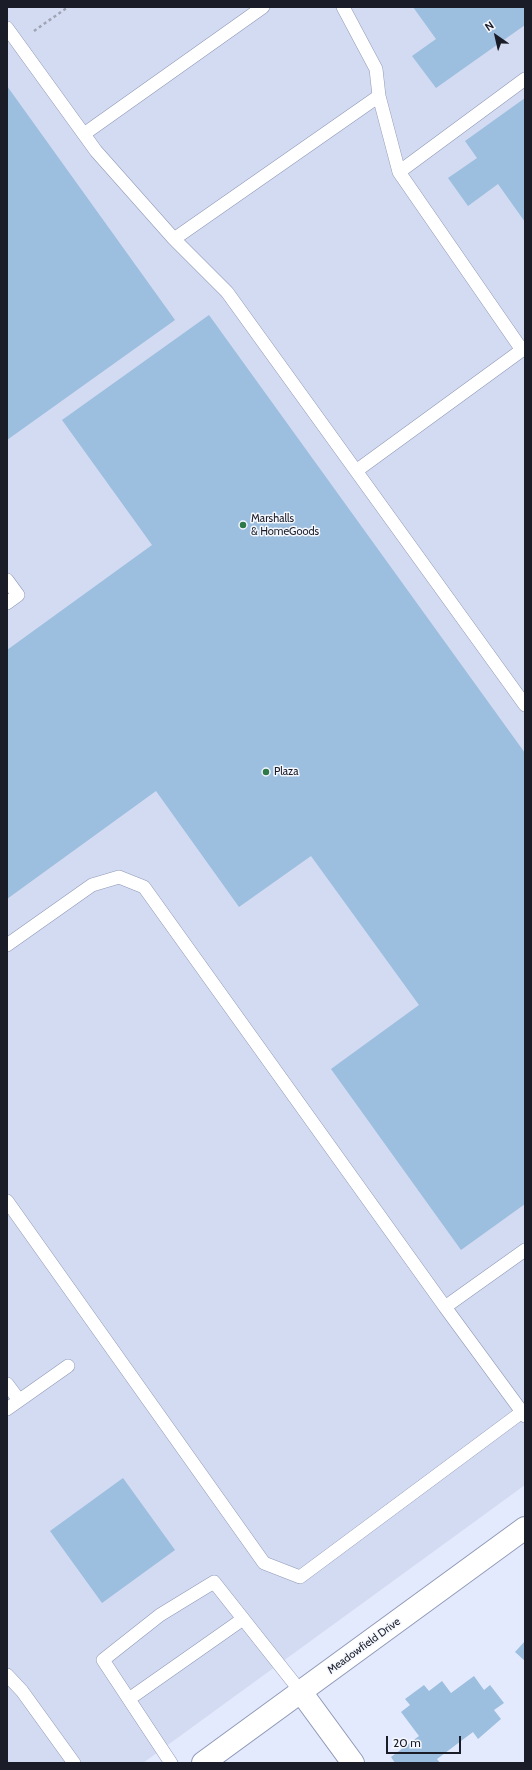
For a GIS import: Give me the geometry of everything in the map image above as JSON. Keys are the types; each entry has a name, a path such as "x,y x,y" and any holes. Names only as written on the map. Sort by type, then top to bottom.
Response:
{"street":[{"name":"Meadowfield Drive","path":"203,1763 525,1528"},
{"path":"301,1692 353,1763"}],"lane":[{"path":"84,134 263,7"},
{"path":"343,7 376,69 379,96 398,172 524,349 356,472"},
{"path":"7,28 96,151 174,238 227,292 525,705"},
{"path":"398,172 525,79"},
{"path":"174,238 379,96"},
{"path":"7,580 18,595 7,603"},
{"path":"7,945 92,885 119,876 144,888 445,1307 524,1414 300,1577 264,1563 7,1201"},
{"path":"445,1307 525,1250"},
{"path":"7,1409 68,1366"},
{"path":"7,1384 19,1400"},
{"path":"171,1763 103,1660 160,1615 214,1582 301,1692"},
{"path":"129,1699 242,1619"},
{"path":"7,1675 22,1691 74,1763"}],"path":[{"path":"18,43 68,7"}],"shaded area":[{"path":"7,7 525,7 525,1485 143,1763 7,1763"}],"building":[{"path":"413,7 525,7 525,25 436,88 412,56 436,39"},
{"path":"7,86 175,320 7,440"},
{"path":"525,98 525,222 498,184 468,206 448,178 477,158 465,141"},
{"name":"Plaza","path":"209,315 525,753 525,1204 461,1250 331,1069 419,1005 311,856 239,907 156,791 7,899 7,650 152,545 62,420"},
{"path":"123,1478 175,1550 102,1603 50,1531"},
{"path":"525,1641 525,1661 515,1652"},
{"path":"474,1676 484,1690 490,1685 504,1703 494,1710 501,1719 478,1739 473,1732 437,1759 440,1763 395,1763 391,1757 419,1736 401,1712 410,1705 405,1699 424,1685 429,1691 442,1681 451,1693"}],"place":[{"name":"Marshalls & HomeGoods","path":"243,525"},
{"name":"Plaza","path":"266,772"}]}
